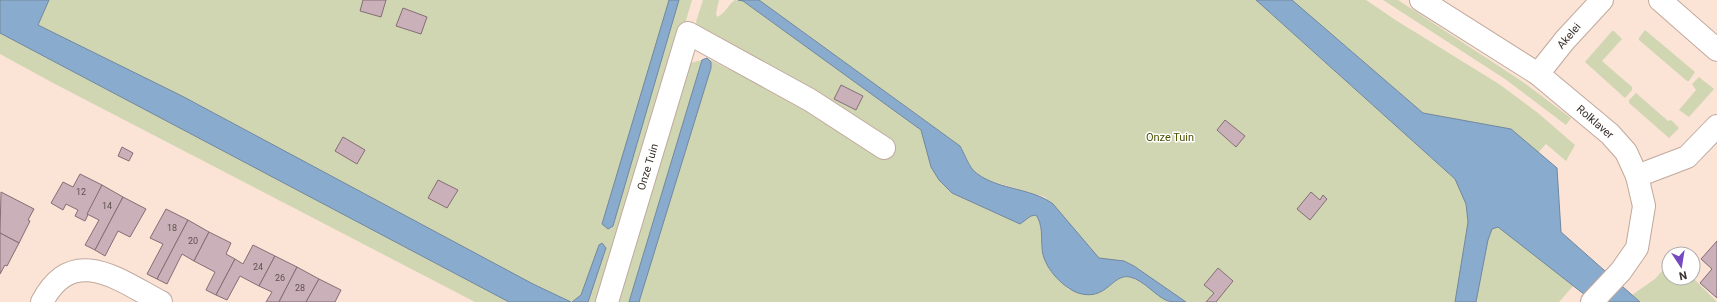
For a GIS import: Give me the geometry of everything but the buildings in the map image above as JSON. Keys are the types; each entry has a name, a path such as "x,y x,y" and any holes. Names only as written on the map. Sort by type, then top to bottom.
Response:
{"street":[{"name":"Rolklaver","path":"1421,0 1538,74 1610,134 1626,152 1637,176 1644,206 1637,248 1621,271 1592,302"},
{"name":"Akelei","path":"1538,74 1565,40 1602,0"},
{"path":"1660,0 1717,50"},
{"name":"Onze Tuin","path":"607,302 688,33 810,100 884,148"},
{"path":"1637,176 1687,157 1717,126"},
{"path":"42,302 54,283 70,272 78,271 104,272 161,302"}],"green space":[{"path":"49,0 669,0 603,224 608,229 613,226 679,0 692,0 603,302 588,302 606,249 581,295 578,299 571,302 533,284 182,96 38,25"},
{"path":"703,0 719,0 716,13 717,17 722,14 735,0 743,1 921,130 923,134 1027,220 1031,216 1036,215 1040,223 1043,255 1052,271 1069,290 1113,283 1121,277 1129,277 1140,282 1169,302 639,302 711,68 711,62 707,58 728,69 733,58 697,26 696,22"},
{"name":"Onze Tuin","path":"759,0 1256,0 1455,179 1466,204 1468,222 1455,302 1186,302 1134,266 1124,261 1099,258 1045,197 984,179 972,169 960,146"},
{"path":"1292,0 1366,0 1397,21 1499,84 1538,113 1575,145 1566,161 1546,144 1538,153 1511,129 1423,113"},
{"path":"1383,0 1398,0 1523,82 1571,118 1566,125 1505,79"},
{"path":"1645,30 1695,72 1689,81 1687,81 1639,40"},
{"path":"1612,31 1614,31 1622,39 1602,61 1632,87 1632,90 1625,98 1585,62"},
{"path":"0,33 509,302 475,302 55,84 0,54"},
{"path":"702,60 629,302 617,302 690,63"},
{"path":"1699,77 1714,89 1689,117 1679,110 1696,90 1692,84"},
{"path":"1636,93 1668,121 1671,120 1679,128 1669,138 1629,103 1629,100"},
{"path":"1498,227 1574,285 1559,302 1476,302 1488,240 1492,229"},
{"path":"1661,272 1661,286 1701,286 1717,302 1640,302 1632,295 1655,279"}],"water":[{"path":"0,0 49,0 38,25 182,96 533,284 571,302 509,302 0,33"},
{"path":"669,0 679,0 613,226 608,229 602,224"},
{"path":"738,0 759,0 960,146 971,168 981,177 1001,185 1034,194 1053,204 1099,258 1124,261 1134,266 1186,302 1175,302 1163,299 1140,282 1130,277 1118,279 1096,294 1088,295 1078,293 1066,286 1054,275 1045,261 1042,247 1041,227 1036,215 1031,216 1020,224 952,193 939,180 931,167 921,130 743,1"},
{"path":"1256,0 1292,0 1423,113 1511,129 1557,168 1561,232 1640,302 1594,302 1498,227 1492,229 1488,240 1476,302 1455,302 1468,222 1466,204 1455,179"},
{"path":"707,58 711,62 711,68 639,302 629,302 702,60"},
{"path":"602,243 606,248 588,302 572,302 581,295 599,245"}]}
